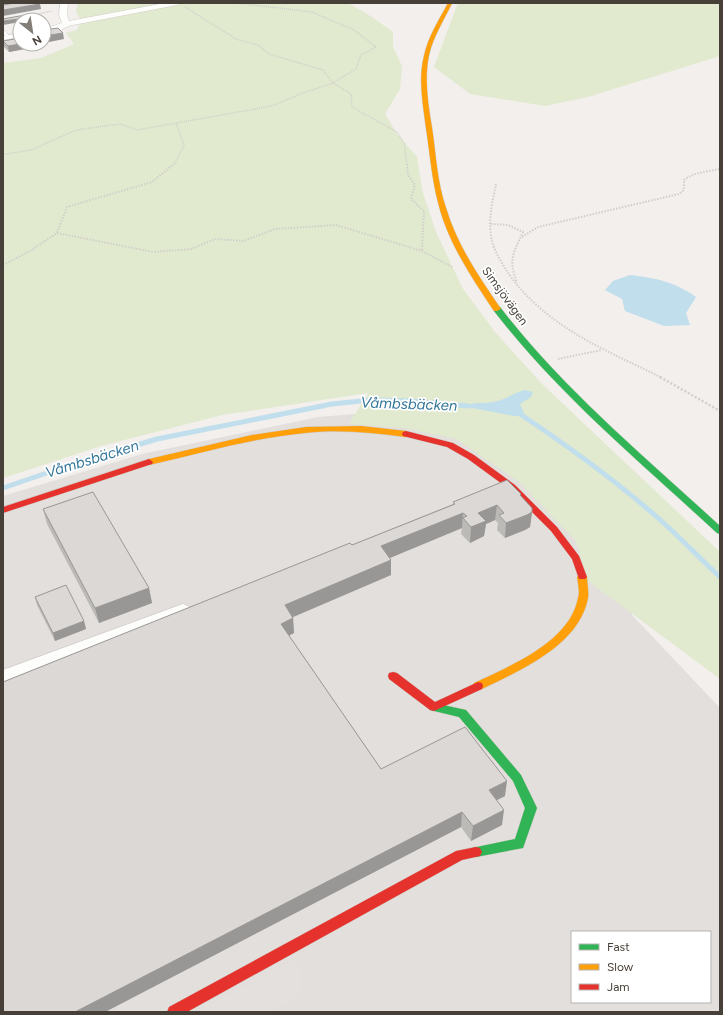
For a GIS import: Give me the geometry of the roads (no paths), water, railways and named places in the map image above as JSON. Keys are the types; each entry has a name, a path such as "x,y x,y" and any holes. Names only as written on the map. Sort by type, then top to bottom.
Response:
{"street":[{"name":"Simsjövägen","path":"450,3 428,49 425,63 425,86 434,167 446,217 467,265 504,318 542,363 594,414 720,531"},
{"path":"52,29 66,24 181,5"},
{"path":"64,6 66,24"},
{"path":"3,510 154,460 252,438 306,430 361,429 408,434 450,445 471,457 512,486 554,529 576,558 583,582 583,602 575,621 563,636 544,651 510,670 434,706"},
{"path":"3,677 195,606"},
{"path":"174,1012 460,855 519,844 531,808 517,778 462,713 434,706 394,676"}],"lane":[{"path":"3,30 6,38"}],"water":[{"path":"630,275 673,284 696,297 686,313 690,325 664,326 625,311 622,299 605,290 613,281"},
{"path":"525,390 533,392 531,397 520,404 524,413 514,416 462,406 504,399"}],"waterway":[{"name":"Våmbsbäcken","path":"3,488 67,466 157,439 332,404 371,400 412,401 468,406"},
{"name":"Våmbsbäcken","path":"514,413 520,414 556,438 625,490 666,525 720,577"}]}
